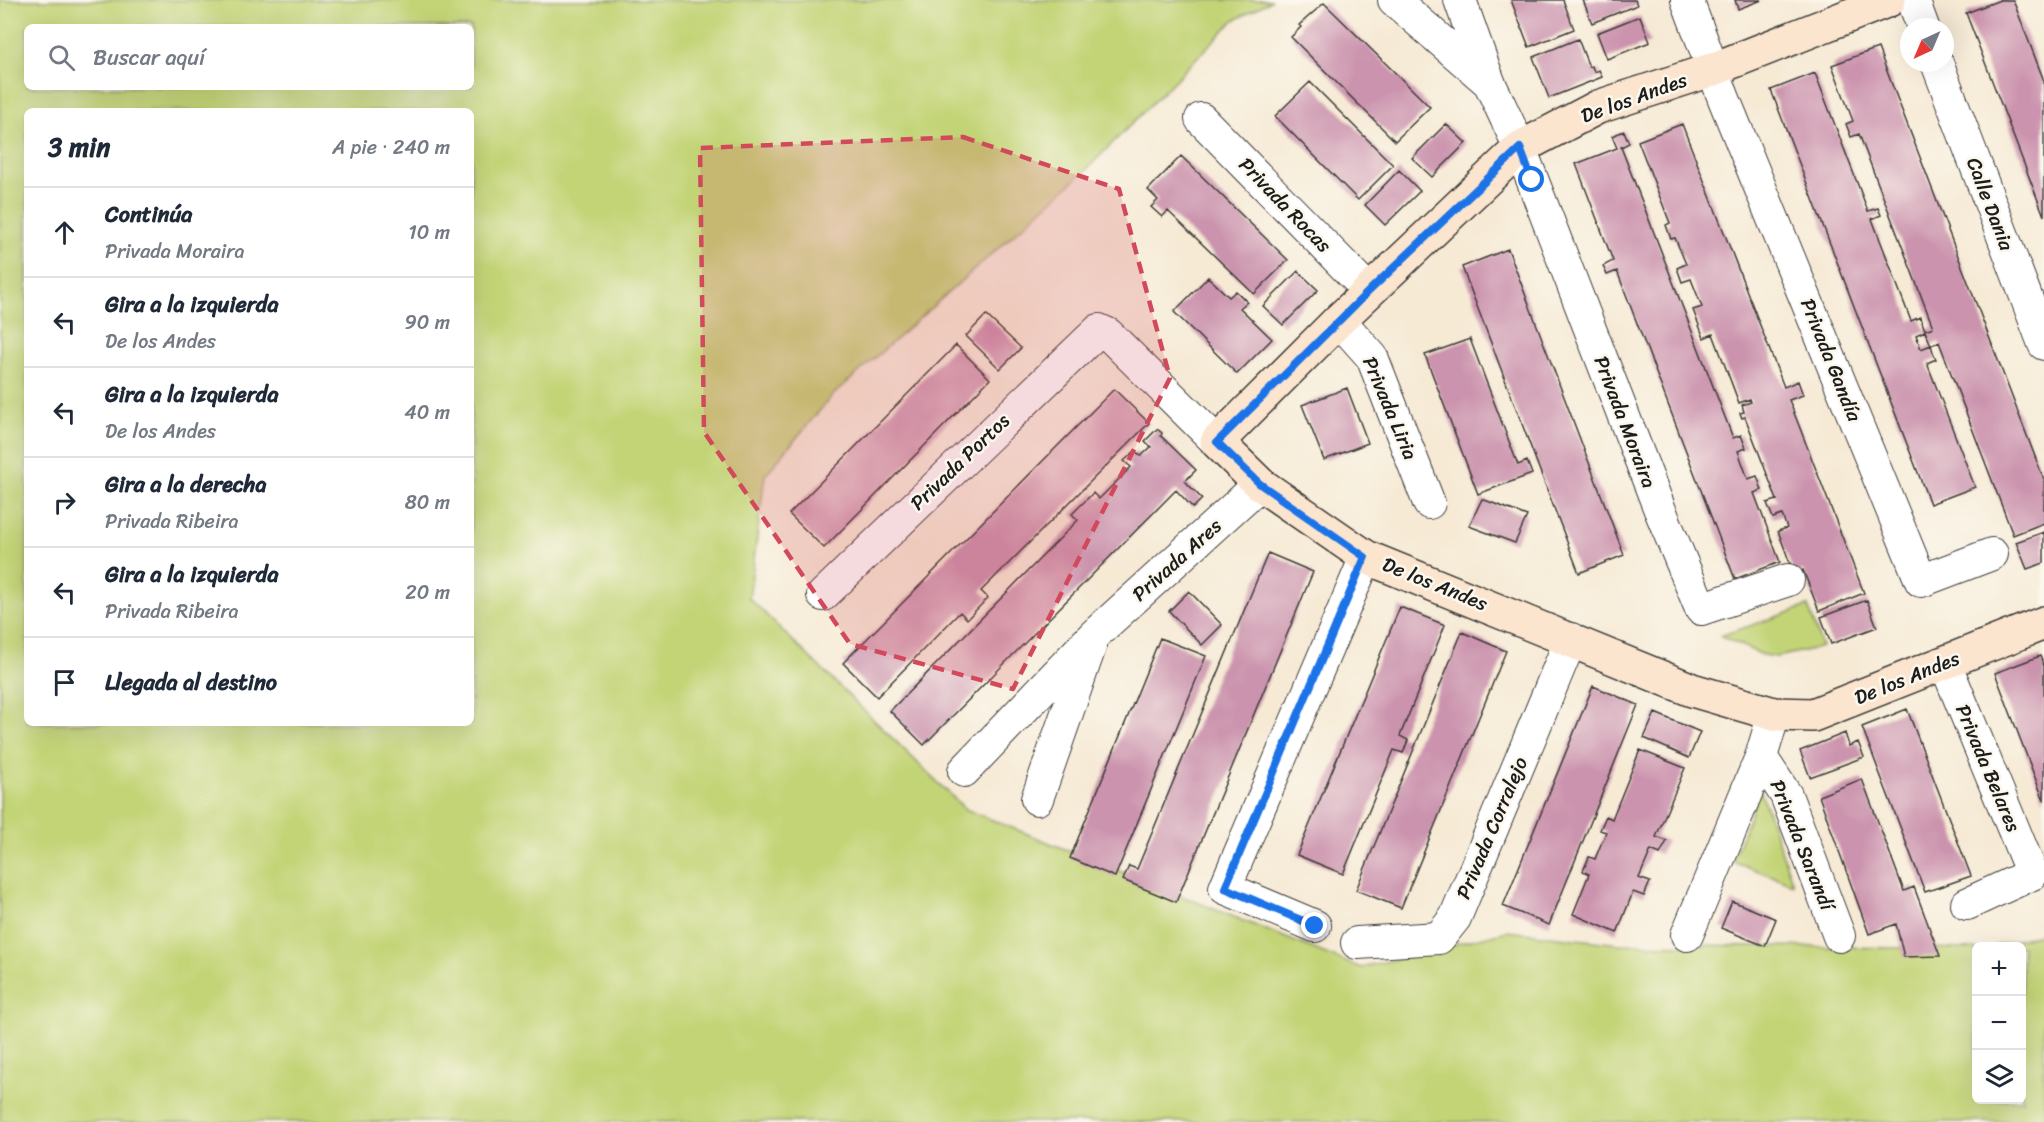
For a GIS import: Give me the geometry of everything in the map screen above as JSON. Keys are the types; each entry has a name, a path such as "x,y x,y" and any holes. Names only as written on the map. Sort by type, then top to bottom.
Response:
{"street":[{"path":"1394,0 1489,82"},
{"path":"1460,0 1489,82 1520,148"},
{"path":"1687,0 1714,69"},
{"name":"De los Andes","path":"1889,0 1714,69 1598,107 1520,148 1369,291 1217,442 1260,484 1365,557 1692,690 1774,714 1813,715 2044,623"},
{"path":"1913,0 1920,18"},
{"name":"Privada Gandía","path":"1714,69 1922,581 1992,554"},
{"name":"Calle Dania","path":"1940,72 2044,344"},
{"name":"Privada Rocas","path":"1201,119 1369,291"},
{"name":"Privada Moraira","path":"1520,148 1655,500 1701,609 1788,580"},
{"name":"Privada Liria","path":"1339,321 1372,357 1429,503"},
{"name":"Privada Portos","path":"823,595 1099,330 1108,334 1217,442"},
{"name":"Privada Ares","path":"964,771 1094,636 1260,484"},
{"path":"1315,926 1225,888 1365,557"},
{"name":"Privada Ares","path":"1036,799 1094,636"},
{"name":"Privada Corralejo","path":"1357,943 1439,938 1455,918 1571,639"},
{"name":"Privada Belares","path":"1945,663 2032,874 1967,904"},
{"name":"Privada Sarandí","path":"1687,935 1761,757 1774,714"},
{"name":"Privada Sarandí","path":"1761,757 1786,795 1839,936"}],"highlighted area":[{"path":"963,137 1119,189 1170,378 1013,689 850,644 704,432 700,148"}],"green space":[{"path":"0,0 1272,0 1233,21 1085,171 832,396 765,475 749,598 965,809 1361,968 1507,931 1619,944 1972,949 1972,1104 2026,1104 2026,942 2009,942 2044,933 2044,1122 0,1122"},
{"path":"1808,606 1822,647 1777,657 1763,655 1720,636"},
{"path":"1760,790 1793,884 1732,861"}],"building":[{"path":"1511,0 1563,0 1574,29 1529,47"},
{"path":"1583,0 1635,0 1637,5 1592,23"},
{"path":"1735,0 1762,0 1738,9"},
{"path":"2000,0 2013,0 2044,81 2044,216 1966,13"},
{"path":"1324,3 1430,107 1395,141 1291,37 1301,27 1299,25"},
{"path":"1640,16 1650,42 1607,59 1597,33"},
{"path":"1578,39 1589,67 1592,66 1594,72 1599,70 1602,77 1549,98 1533,57"},
{"path":"1878,48 2044,480 2044,523 2013,535 1939,342 1931,345 1936,359 1927,363 1975,487 1930,504 1771,90 1815,73 1868,211 1878,208 1881,215 1872,219 1911,321 1920,317 1925,330 1933,327 1859,134 1851,137 1846,124 1853,121 1832,65","holes":["1925,331 1931,345 1921,349 1916,335"]},
{"path":"1310,82 1393,165 1358,200 1275,116"},
{"path":"1446,124 1466,143 1432,177 1412,158"},
{"path":"1682,124 1784,387 1798,381 1803,395 1789,400 1864,593 1819,611 1803,570 1794,574 1778,531 1787,528 1782,515 1773,518 1767,503 1777,500 1745,417 1742,418 1740,413 1744,412 1742,405 1751,402 1750,399 1739,403 1713,334 1704,338 1693,310 1702,307 1691,279 1682,282 1677,268 1686,264 1675,238 1671,239 1666,225 1670,223 1638,141"},
{"path":"1624,131 1629,143 1621,147 1733,438 1741,435 1746,448 1738,451 1748,479 1757,476 1762,490 1754,493 1780,562 1735,579 1617,271 1607,275 1603,266 1613,261 1576,164 1617,148 1612,136"},
{"path":"1181,156 1288,260 1254,294 1168,211 1162,217 1151,207 1158,200 1148,190"},
{"path":"1399,170 1420,191 1385,225 1365,205"},
{"path":"1508,249 1624,555 1579,573 1462,267"},
{"path":"1298,271 1318,290 1283,325 1263,306"},
{"path":"1208,277 1229,297 1236,291 1247,302 1240,308 1272,339 1237,374 1174,312"},
{"path":"986,315 1021,348 1000,369 966,336"},
{"path":"1470,339 1518,465 1527,461 1532,474 1478,494 1425,355"},
{"path":"956,345 990,379 824,548 789,514"},
{"path":"1347,388 1368,443 1324,460 1302,405"},
{"path":"1114,389 1149,423 981,591 988,598 967,619 960,612 877,697 843,663"},
{"path":"1157,429 1162,433 1161,436 1196,470 1185,481 1202,499 1193,508 1176,490 924,745 890,711 1078,520 1072,514 1093,493 1099,499 1131,467 1124,461 1135,451 1141,456 1151,447 1145,441"},
{"path":"1482,499 1527,516 1515,543 1469,526"},
{"path":"2044,532 2044,563 2027,569 2016,542"},
{"path":"1268,553 1313,572 1176,902 1123,880 1129,866 1137,869"},
{"path":"1189,591 1222,625 1202,645 1169,611"},
{"path":"1867,600 1877,627 1831,644 1821,617"},
{"path":"1400,607 1445,625 1400,736 1408,740 1403,753 1394,750 1343,874 1297,855"},
{"path":"1462,632 1506,651 1401,908 1356,890"},
{"path":"1160,638 1206,656 1115,877 1070,858"},
{"path":"2040,656 2044,666 2044,801 1995,673"},
{"path":"1593,686 1638,705 1549,925 1503,906"},
{"path":"1907,709 1971,876 1925,892 1862,727"},
{"path":"1655,713 1700,732 1689,758 1644,738"},
{"path":"1845,733 1849,746 1858,742 1864,757 1810,777 1800,751"},
{"path":"1640,750 1685,768 1656,837 1667,841 1660,854 1651,850 1639,878 1650,882 1644,896 1633,892 1617,933 1573,914 1589,874 1583,871 1589,857 1595,859 1606,832 1600,830 1606,816 1612,819"},
{"path":"1862,779 1904,891 1914,887 1940,956 1904,957 1896,924 1869,934 1819,796"},
{"path":"1732,901 1776,919 1765,946 1721,928"}],"route":[{"path":"1315,926 1225,888 1365,557 1260,484 1217,442 1369,291 1520,148 1532,180"}]}
